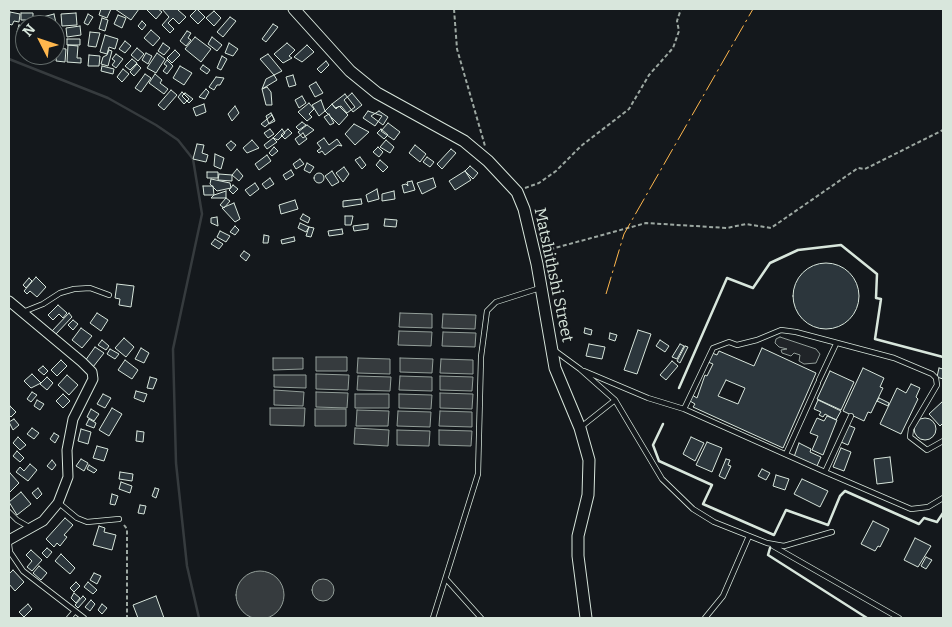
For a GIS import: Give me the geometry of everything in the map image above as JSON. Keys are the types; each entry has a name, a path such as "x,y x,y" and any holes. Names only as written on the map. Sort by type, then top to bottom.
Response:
{"main road":[{"name":"Matshithshi Street","path":"294,9 332,53 377,92 464,141 488,160 517,192 524,209 535,253 552,350 562,386 580,428 589,460 588,494 578,536 578,556 586,618"}],"street":[{"path":"9,301 82,362 92,372 93,379 73,419 67,450 68,477 58,503 43,521 9,540"}],"lane":[{"path":"21,312 43,304 60,293 74,289 90,288 109,295"},
{"path":"434,618 478,474 481,357 488,311 496,302 541,288"},
{"path":"684,409 713,348 729,342 737,345 780,330 796,332 894,358 936,378 937,385 911,429 910,437 918,446 927,450 943,441"},
{"path":"786,454 836,344"},
{"path":"552,350 580,369 615,400 662,478 693,510 714,522 767,543 899,618"},
{"path":"580,369 648,398 684,409 911,509 928,507 943,498"},
{"path":"580,428 615,400"},
{"path":"825,472 851,416"},
{"path":"58,503 77,518 88,522 119,519"},
{"path":"9,512 17,520 30,527"},
{"path":"767,543 784,546 832,532"},
{"path":"705,618 723,596 749,536"},
{"path":"9,544 10,552 23,571 84,618"},
{"path":"447,580 481,618"},
{"path":"69,618 75,611"}],"path":[{"path":"454,9 457,49 483,132 488,160"},
{"path":"517,192 538,183 556,171 581,146 629,109 649,75 673,48 679,31 677,21 681,9"},
{"path":"535,253 646,223 727,228 746,224 771,228 858,168 865,169 943,130"},
{"path":"119,519 127,529 127,618"}],"shaded area":[{"path":"400,313 432,314 432,328 399,327"},
{"path":"443,314 476,315 475,329 442,328"},
{"path":"399,331 432,332 431,346 398,345"},
{"path":"443,332 476,333 475,347 442,346"},
{"path":"780,337 816,349 820,354 816,363 804,364 799,361 800,355 794,353 791,356 782,353 781,350 787,349 779,347 775,343 776,339"},
{"path":"316,357 347,357 347,371 316,371"},
{"path":"273,358 303,358 303,369 273,370"},
{"path":"358,358 390,359 390,374 357,373"},
{"path":"400,358 433,359 432,373 400,372"},
{"path":"441,359 473,360 473,374 440,373"},
{"path":"316,374 349,375 348,390 316,389"},
{"path":"274,375 306,375 306,388 274,387"},
{"path":"358,376 391,377 390,391 357,390"},
{"path":"400,376 432,377 432,391 399,390"},
{"path":"440,376 473,377 472,391 440,390"},
{"path":"274,390 304,392 303,406 274,405"},
{"path":"316,392 348,393 347,408 316,407"},
{"path":"440,393 473,394 472,409 440,408"},
{"path":"355,394 389,394 389,408 355,408"},
{"path":"399,394 432,395 431,409 399,408"},
{"path":"270,408 305,408 304,426 270,425"},
{"path":"315,409 346,409 346,426 315,426"},
{"path":"357,410 389,411 388,426 356,426"},
{"path":"398,411 431,412 430,427 397,426"},
{"path":"440,411 472,412 472,427 439,426"},
{"path":"355,428 389,430 388,446 354,444"},
{"path":"397,430 430,431 429,446 397,445"},
{"path":"439,430 472,431 471,446 439,445"},
{"path":"260,571 269,573 277,578 282,586 284,595 282,604 277,612 269,617 260,619 251,617 243,612 238,604 236,595 238,586 243,578 251,573"},
{"path":"323,579 331,582 334,590 331,598 323,601 315,598 312,590 315,582"}],"building":[{"path":"101,9 111,9 107,18 99,15"},
{"path":"115,9 139,9 131,20"},
{"path":"146,9 158,9 162,12 156,19"},
{"path":"162,9 180,9 178,10 186,17 179,24 173,18 168,23 174,29 170,33 162,25 169,17"},
{"path":"197,9 205,17 198,24 190,16"},
{"path":"214,11 221,18 214,26 206,18"},
{"path":"10,12 20,14 15,15 15,21 12,25 9,24"},
{"path":"21,13 33,13 33,15 21,15"},
{"path":"76,13 77,25 65,26 65,15 61,14"},
{"path":"88,14 93,17 88,25 84,23"},
{"path":"118,15 126,18 122,28 114,24"},
{"path":"230,17 236,21 223,37 217,32"},
{"path":"102,18 108,20 105,31 99,29"},
{"path":"142,21 146,25 142,30 138,26"},
{"path":"273,24 278,27 266,42 262,39"},
{"path":"80,26 81,35 67,37 66,28"},
{"path":"151,30 160,38 153,46 144,38"},
{"path":"187,31 191,33 188,38 191,40 186,46 180,41"},
{"path":"90,32 100,33 96,47 88,46"},
{"path":"105,35 118,39 115,49 109,47 107,54 100,52"},
{"path":"195,37 211,49 201,62 185,49"},
{"path":"212,37 222,45 217,51 208,44"},
{"path":"67,39 80,39 80,45 67,45"},
{"path":"125,41 131,46 125,53 119,49"},
{"path":"163,43 170,48 164,55 158,51"},
{"path":"229,43 238,49 233,56 225,53"},
{"path":"287,43 295,50 289,56 292,58 283,63 274,54"},
{"path":"68,45 78,46 77,58 81,58 81,63 67,62"},
{"path":"307,45 314,52 302,62 294,57"},
{"path":"137,48 144,54 138,61 131,55"},
{"path":"109,50 112,51 108,66 101,64 103,57 107,55"},
{"path":"175,50 180,55 172,63 167,58"},
{"path":"146,53 152,56 148,64 142,60"},
{"path":"157,53 165,59 156,73 147,68"},
{"path":"116,54 123,59 116,68 112,65 115,61 112,59"},
{"path":"268,54 282,71 274,75 260,59"},
{"path":"89,55 100,56 99,66 88,66"},
{"path":"222,56 227,59 221,70 217,68"},
{"path":"132,59 137,63 130,70 125,66"},
{"path":"167,60 173,66 167,74 163,71 167,66 164,64"},
{"path":"326,61 329,65 321,73 317,69"},
{"path":"137,64 141,68 134,76 130,72"},
{"path":"203,65 210,70 207,74 200,69"},
{"path":"102,66 114,69 113,74 101,71"},
{"path":"180,66 192,73 184,85 173,78"},
{"path":"123,69 129,74 122,82 117,77"},
{"path":"145,74 151,78 141,92 135,88"},
{"path":"155,74 162,80 160,83 168,89 164,94 149,83"},
{"path":"274,75 277,80 262,89 266,79"},
{"path":"293,75 296,85 289,87 286,77"},
{"path":"216,77 224,78 214,90 209,87"},
{"path":"316,82 323,93 315,97 309,86"},
{"path":"267,87 271,92 272,105 266,105 262,89"},
{"path":"206,89 209,92 205,99 199,97"},
{"path":"171,90 177,95 164,110 158,105"},
{"path":"182,92 189,99 184,104 178,97"},
{"path":"185,93 193,99 189,103 182,96"},
{"path":"352,93 362,105 353,112 344,100"},
{"path":"345,94 355,107 347,113 341,106 335,108 332,104"},
{"path":"302,96 306,103 299,108 295,100"},
{"path":"321,100 325,111 319,116 312,105"},
{"path":"309,103 314,109 309,114 312,117 307,121 298,112"},
{"path":"204,104 206,112 196,116 193,108"},
{"path":"332,104 336,109 339,106 348,115 339,125 325,111"},
{"path":"235,106 239,113 232,121 228,114"},
{"path":"368,111 382,116 375,126 363,118"},
{"path":"379,111 388,117 383,125 371,116"},
{"path":"271,113 275,121 269,124 266,116"},
{"path":"329,114 334,123 330,125 324,117"},
{"path":"272,115 274,119 265,127 261,124"},
{"path":"302,122 306,125 299,130 296,127"},
{"path":"388,123 400,132 394,140 381,131"},
{"path":"354,124 369,132 355,145 345,134"},
{"path":"307,125 314,130 303,138 298,132"},
{"path":"270,129 274,134 268,138 264,133"},
{"path":"282,129 285,133 278,140 273,138"},
{"path":"288,129 292,133 285,139 281,135"},
{"path":"381,129 388,135 384,139 377,133"},
{"path":"303,133 307,139 299,145 295,139"},
{"path":"273,138 277,142 267,149 264,145"},
{"path":"324,138 329,145 337,139 342,146 338,145 325,155 322,151 319,153 317,151 321,148 317,143"},
{"path":"252,140 259,148 247,153 243,148"},
{"path":"386,140 394,147 390,153 380,147"},
{"path":"231,141 236,145 231,151 226,145"},
{"path":"197,144 204,145 202,153 208,155 206,162 193,159"},
{"path":"415,145 426,154 420,162 409,153"},
{"path":"274,147 278,151 272,156 269,153"},
{"path":"378,147 383,152 379,157 373,152"},
{"path":"451,149 456,153 442,169 437,164"},
{"path":"215,154 224,158 221,169 214,166"},
{"path":"267,155 271,161 259,170 255,164"},
{"path":"360,157 366,165 362,169 355,160"},
{"path":"427,157 434,162 430,167 423,162"},
{"path":"300,159 304,164 296,169 293,164"},
{"path":"380,160 388,167 383,172 376,165"},
{"path":"307,163 314,167 310,173 304,170"},
{"path":"470,166 478,173 473,179 465,171"},
{"path":"344,167 349,174 343,182 336,173"},
{"path":"237,169 243,176 239,181 232,175"},
{"path":"291,170 294,175 286,180 283,175"},
{"path":"332,171 339,182 332,186 325,176"},
{"path":"465,171 471,180 455,190 449,181"},
{"path":"207,172 218,172 218,178 207,178"},
{"path":"317,173 321,173 324,178 323,182 317,183 314,180 314,176"},
{"path":"219,174 232,175 232,181 218,180"},
{"path":"270,178 274,184 266,189 262,184"},
{"path":"433,178 436,187 422,194 417,183"},
{"path":"211,179 230,183 231,188 217,191 210,184"},
{"path":"412,181 415,190 404,193 402,185 406,184 408,186 407,182"},
{"path":"255,183 259,189 250,196 245,190"},
{"path":"233,185 238,189 233,194 229,190"},
{"path":"203,186 213,186 214,195 204,195"},
{"path":"377,189 379,199 368,202 366,195"},
{"path":"226,191 226,198 211,198 214,195"},
{"path":"394,191 395,199 382,201 382,194"},
{"path":"226,198 230,201 224,208 220,205"},
{"path":"361,199 362,204 343,207 343,201"},
{"path":"295,200 298,209 281,214 279,205"},
{"path":"234,203 240,219 235,222 222,208"},
{"path":"303,214 310,218 308,223 300,219"},
{"path":"345,216 353,216 351,225 345,225"},
{"path":"217,217 218,226 211,223 211,218"},
{"path":"385,219 397,220 396,227 384,226"},
{"path":"300,223 309,227 306,232 298,228"},
{"path":"368,224 368,229 354,231 353,226"},
{"path":"235,226 239,230 235,235 230,232"},
{"path":"309,227 314,228 311,237 306,236"},
{"path":"342,229 343,234 329,236 328,231"},
{"path":"220,231 230,236 226,242 217,237"},
{"path":"264,235 269,236 268,243 263,243"},
{"path":"294,237 295,241 282,244 281,240"},
{"path":"215,239 223,244 219,249 211,244"},
{"path":"244,251 250,255 246,261 240,256"},
{"path":"826,263 839,265 854,278 857,283 859,296 857,309 844,324 839,327 826,329 813,327 798,314 795,309 793,296 795,283 808,268 813,265"},
{"path":"36,277 46,287 37,297 30,291 27,294 24,291"},
{"path":"29,278 32,281 26,288 23,285"},
{"path":"117,284 134,286 131,307 119,305 120,299 115,298"},
{"path":"58,305 67,313 63,318 59,314 53,320 48,315"},
{"path":"69,313 72,317 56,334 52,331"},
{"path":"97,313 108,320 101,331 90,323"},
{"path":"73,320 78,324 73,330 68,325"},
{"path":"81,328 92,336 82,348 72,340"},
{"path":"585,328 592,330 591,335 584,333"},
{"path":"638,330 651,334 637,374 624,370"},
{"path":"610,333 617,335 615,341 609,339"},
{"path":"124,338 134,347 126,357 115,348"},
{"path":"102,340 109,346 106,350 98,345"},
{"path":"660,340 669,346 665,352 656,346"},
{"path":"589,344 605,347 602,359 586,356"},
{"path":"680,344 684,346 677,359 672,357"},
{"path":"685,346 688,347 680,363 677,361"},
{"path":"95,347 104,353 93,367 85,361"},
{"path":"141,348 149,353 144,363 135,359"},
{"path":"762,348 816,373 783,448 693,407 695,404 690,401 692,395 697,398 705,375 707,376 713,364 708,362 712,353 717,355 719,351 754,366","holes":["726,380 745,388 738,404 718,396"]},
{"path":"110,349 119,354 115,359 107,354"},
{"path":"61,360 67,366 57,376 51,370"},
{"path":"125,360 138,370 132,379 118,370"},
{"path":"672,361 678,366 666,380 660,375"},
{"path":"43,366 48,371 44,375 38,370"},
{"path":"863,368 884,378 880,387 883,388 871,413 868,412 864,421 843,411"},
{"path":"939,368 943,369 943,379 937,377"},
{"path":"830,371 854,382 841,410 817,399"},
{"path":"32,374 41,383 31,388 24,381"},
{"path":"67,375 78,385 69,395 58,385"},
{"path":"47,377 53,383 47,390 40,384"},
{"path":"150,377 157,379 153,389 147,388"},
{"path":"911,384 920,388 916,397 918,399 901,434 880,424 897,388 906,393"},
{"path":"136,391 147,394 144,402 134,398"},
{"path":"32,392 37,395 31,402 27,399"},
{"path":"63,394 70,401 63,408 56,401"},
{"path":"103,394 111,398 105,408 97,404"},
{"path":"879,398 889,403 888,406 877,401"},
{"path":"37,400 44,404 40,410 34,406"},
{"path":"818,400 841,411 836,420 825,414 823,417 819,415 821,412 814,409"},
{"path":"943,401 943,423 940,426 929,414"},
{"path":"10,406 16,412 11,417 9,415"},
{"path":"112,408 122,414 109,436 99,430"},
{"path":"91,409 99,414 94,421 87,417"},
{"path":"827,416 837,420 823,455 812,450 818,436 810,433 817,418 824,421"},
{"path":"925,418 933,421 936,429 933,437 925,440 917,437 914,429 917,421"},
{"path":"14,419 19,425 13,430 9,422"},
{"path":"89,419 96,423 94,428 86,425"},
{"path":"848,425 855,428 848,445 841,442"},
{"path":"32,428 39,433 34,439 27,434"},
{"path":"81,429 91,432 88,444 78,441"},
{"path":"137,431 144,432 143,442 136,441"},
{"path":"54,433 59,436 55,443 50,439"},
{"path":"18,437 26,445 20,450 13,443"},
{"path":"691,437 704,443 695,461 683,454"},
{"path":"707,442 722,448 712,472 696,465"},
{"path":"799,443 811,449 810,452 821,457 817,466 794,457"},
{"path":"97,446 108,449 104,461 93,458"},
{"path":"841,448 851,452 844,471 833,467"},
{"path":"17,451 24,458 20,462 13,456"},
{"path":"890,457 893,482 877,484 874,459"},
{"path":"81,459 88,463 84,471 76,466"},
{"path":"726,459 730,460 728,465 731,466 725,479 719,476"},
{"path":"52,460 56,465 52,470 47,466"},
{"path":"30,464 37,470 28,481 16,472 20,467 24,471"},
{"path":"89,465 97,470 94,473 87,469"},
{"path":"762,469 770,473 766,480 758,476"},
{"path":"120,472 133,474 132,481 119,479"},
{"path":"10,473 19,483 9,493 9,475"},
{"path":"776,475 789,479 785,490 773,486"},
{"path":"802,479 828,491 820,507 794,494"},
{"path":"121,482 132,486 130,493 119,489"},
{"path":"38,488 42,494 37,499 32,493"},
{"path":"155,488 159,489 156,498 152,496"},
{"path":"21,492 31,504 17,515 9,502"},
{"path":"112,494 118,496 115,505 110,504"},
{"path":"140,505 146,506 144,514 138,513"},
{"path":"65,518 73,525 64,535 67,537 60,546 57,543 54,547 46,539"},
{"path":"873,521 889,529 880,547 878,546 875,551 861,544"},
{"path":"99,526 105,528 104,532 116,535 112,550 93,545"},
{"path":"915,538 931,546 918,567 904,560"},
{"path":"47,548 52,552 47,558 42,553"},
{"path":"31,550 42,560 32,571 27,567 32,561 26,555"},
{"path":"61,554 75,568 70,574 55,561"},
{"path":"926,557 932,560 926,569 921,566"},
{"path":"39,566 47,573 41,580 33,573"},
{"path":"13,570 24,582 15,591 9,584 9,574"},
{"path":"94,573 101,576 97,584 90,580"},
{"path":"76,582 80,586 74,592 70,588"},
{"path":"88,582 97,590 93,594 84,587"},
{"path":"74,593 80,598 76,603 71,598"},
{"path":"83,596 86,599 78,608 75,605"},
{"path":"156,596 164,618 138,618 133,605"},
{"path":"91,600 95,604 90,611 85,607"},
{"path":"28,604 32,609 24,617 19,612"},
{"path":"102,604 107,608 102,614 98,610"}],"waterway":[{"path":"9,59 108,98 156,125 178,140 193,159 202,214 173,349 176,463 187,566 199,618"}],"wall":[{"path":"679,388 727,278 753,288 770,263 798,250 841,245 877,274 876,298 881,299 875,339 943,357"},
{"path":"663,424 653,445 659,461 712,485 703,504 774,535 786,510 828,525 840,496 845,491 919,524 924,518 937,522 943,513"},
{"path":"770,548 768,555 867,618"}],"power":[{"path":"606,294 624,234 753,9"}]}
